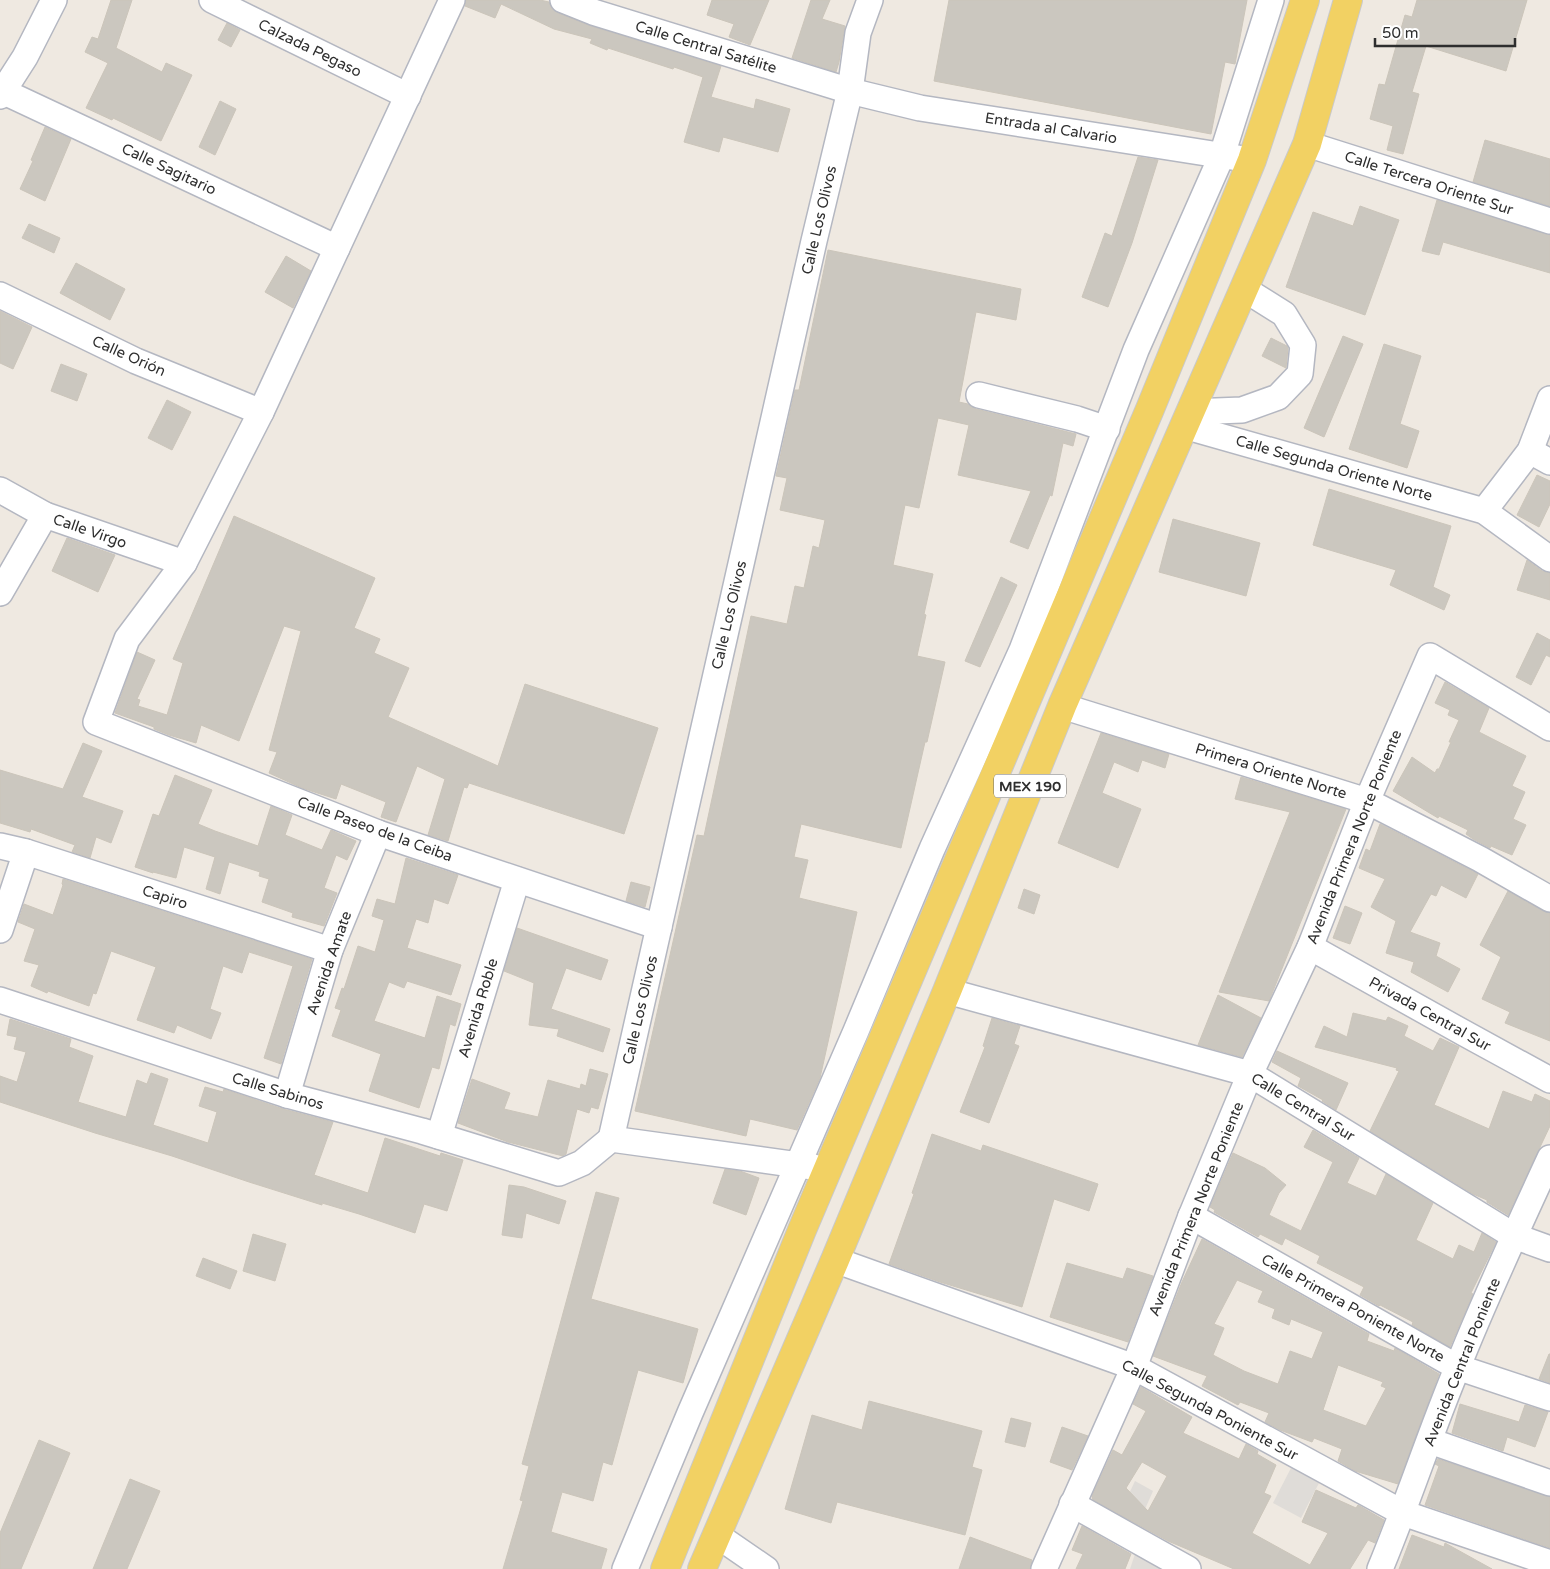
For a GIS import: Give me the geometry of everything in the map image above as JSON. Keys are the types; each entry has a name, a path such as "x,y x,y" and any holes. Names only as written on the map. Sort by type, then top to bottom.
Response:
{"main road":[{"name":"MEX 190","path":"665,1569 827,1170 1150,409 1252,160 1305,0"},
{"name":"MEX 190","path":"702,1569 718,1536 835,1260 947,991 1062,706 1307,144 1348,0"}],"street":[{"path":"1,92 25,57 54,0"},
{"name":"Calzada Pegaso","path":"212,0 408,96"},
{"path":"184,563 261,412 452,0"},
{"name":"Calle Central Satélite","path":"563,0 596,6 850,91"},
{"name":"Calle Los Olivos","path":"611,1139 814,240 850,91 858,32 870,0"},
{"path":"626,1569 690,1413 856,1031 932,849 1022,650 1136,350 1222,155 1271,0"},
{"name":"Entrada al Calvario","path":"850,91 920,108 1252,160"},
{"name":"Calle Sagitario","path":"1,92 337,248"},
{"name":"Calle Tercera Oriente Sur","path":"1307,144 1550,221"},
{"path":"1187,419 1242,410 1278,397 1300,374 1303,345 1284,314 1244,289"},
{"name":"Calle Orión","path":"0,295 136,361 261,412"},
{"path":"979,395 1106,429"},
{"path":"1550,399 1540,457 1484,511 1550,559"},
{"name":"Calle Segunda Oriente Norte","path":"1187,419 1484,511"},
{"name":"Calle Virgo","path":"0,490 45,515 184,563"},
{"path":"0,594 45,515"},
{"name":"Calle Paseo de la Ceiba","path":"184,563 127,639 96,722 378,833 659,927"},
{"name":"Avenida Primera Norte Poniente","path":"1044,1569 1134,1367 1191,1216 1250,1074 1310,947 1366,801 1430,656 1550,728"},
{"name":"Primera Oriente Norte","path":"1062,706 1366,801 1480,859 1550,898"},
{"name":"Avenida Amate","path":"287,1095 330,950 378,833"},
{"name":"Capiro","path":"0,846 26,852 330,950"},
{"path":"0,930 26,852"},
{"name":"Avenida Roble","path":"439,1136 517,880"},
{"name":"Privada Central Sur","path":"1310,947 1550,1080"},
{"name":"Calle Central Sur","path":"947,991 1250,1074 1514,1236 1550,1249"},
{"name":"Calle Sabinos","path":"0,1000 287,1095 439,1136 559,1173 582,1164 611,1139"},
{"path":"611,1139 798,1164 827,1170"},
{"name":"Avenida Central Poniente","path":"1380,1569 1403,1513 1457,1367 1550,1158"},
{"name":"Calle Primera Poniente Norte","path":"1191,1216 1457,1367 1550,1398"},
{"name":"Calle Segunda Poniente Sur","path":"835,1260 1134,1367 1403,1513 1550,1563"},
{"path":"1430,1440 1550,1483"},
{"path":"1072,1504 1188,1569"},
{"path":"718,1536 766,1569"}],"shaded area":[{"path":"1291,1468 1319,1483 1301,1518 1273,1503"},
{"path":"1135,1481 1153,1491 1138,1525 1119,1515"},
{"path":"1135,1554 1160,1569 1130,1569"}],"building":[{"path":"111,0 132,0 116,48 162,72 166,63 192,75 161,141 113,118 112,120 86,108 108,63 85,52 92,37 98,39"},
{"path":"466,0 540,0 549,2 552,9 558,13 588,25 721,66 711,97 754,109 756,99 790,109 778,152 723,137 719,152 684,142 703,77 608,48 607,50 590,43 592,39 554,29 501,4 495,18 465,6"},
{"path":"712,0 769,0 750,45 729,37 734,24 707,15"},
{"path":"811,0 830,0 822,19 845,26 836,72 792,58"},
{"path":"949,0 1247,0 1235,64 1225,62 1211,134 934,81"},
{"path":"1417,0 1527,0 1506,71 1426,46 1412,92 1419,94 1403,154 1387,150 1393,126 1370,119 1379,84 1385,85 1405,15 1412,17"},
{"path":"227,23 240,30 231,47 218,40"},
{"path":"220,101 236,109 215,155 199,147"},
{"path":"45,127 71,139 45,201 20,189 33,161 31,160"},
{"path":"1485,140 1550,159 1550,206 1473,182"},
{"path":"1138,157 1158,160 1132,243 1108,307 1082,297 1105,233 1112,236"},
{"path":"1437,200 1550,235 1550,273 1443,242 1439,255 1422,251"},
{"path":"1360,206 1399,220 1365,315 1286,287 1313,212 1353,226"},
{"path":"29,224 60,238 54,253 22,238"},
{"path":"828,250 1021,289 1016,320 976,312 959,402 968,404 976,409 1076,434 1073,446 1063,443 1052,496 1050,495 1028,549 1010,542 1031,491 958,475 969,425 938,418 919,508 905,505 893,565 933,574 917,656 945,662 901,848 801,824 794,857 808,860 799,898 857,912 820,1078 797,1130 750,1119 746,1136 635,1111 697,835 704,836 751,616 787,624 795,586 804,588 813,546 819,548 825,520 780,510 787,478 776,476 795,390 799,390"},
{"path":"286,256 311,271 293,308 265,292"},
{"path":"76,263 125,289 110,320 60,293"},
{"path":"0,311 32,327 13,369 0,363"},
{"path":"1343,336 1363,344 1324,437 1304,428"},
{"path":"1271,338 1288,348 1286,368 1262,356"},
{"path":"1384,344 1421,356 1400,424 1419,431 1407,468 1349,449"},
{"path":"61,364 87,374 77,401 51,391"},
{"path":"167,400 191,412 172,450 148,438"},
{"path":"1537,475 1550,481 1550,504 1539,527 1517,515"},
{"path":"1329,489 1451,526 1433,587 1450,595 1444,610 1390,585 1396,570 1313,545"},
{"path":"234,516 375,578 354,628 380,639 374,653 409,668 388,717 498,766 525,684 658,728 624,834 469,783 467,788 464,787 448,841 428,835 445,779 417,766 396,822 381,817 386,802 341,784 336,799 302,788 269,773 277,752 269,750 301,631 284,626 239,741 201,725 196,743 169,735 154,729 154,727 115,713 137,652 155,660 137,699 140,700 138,706 167,715 183,663 173,659"},
{"path":"1173,519 1260,543 1246,596 1159,572"},
{"path":"67,538 115,555 98,592 52,571"},
{"path":"1527,560 1542,571 1550,573 1550,600 1517,590"},
{"path":"1001,577 1017,585 980,667 965,661"},
{"path":"1537,633 1550,640 1550,657 1546,655 1531,685 1516,677"},
{"path":"1445,682 1489,708 1479,732 1526,756 1512,786 1525,792 1513,819 1526,825 1512,855 1491,846 1490,848 1473,839 1466,834 1468,830 1439,816 1438,818 1393,791 1412,757 1435,773 1439,769 1459,720 1448,715 1450,710 1435,703"},
{"path":"1101,733 1169,754 1165,768 1142,760 1138,772 1114,762 1102,793 1141,809 1118,868 1058,843"},
{"path":"83,743 102,751 82,797 123,811 111,843 96,837 90,858 72,852 75,845 31,829 30,832 0,823 0,770 63,789"},
{"path":"175,775 212,790 198,824 215,831 258,846 271,806 292,815 285,835 322,850 331,830 356,841 347,860 336,855 324,888 337,893 324,926 292,917 293,913 262,902 269,879 259,876 260,872 229,862 220,894 206,889 215,857 184,847 176,878 135,867 153,814 159,816"},
{"path":"1241,777 1346,809 1269,1001 1219,992 1290,812 1235,799"},
{"path":"1380,824 1478,874 1466,898 1441,885 1436,896 1431,894 1410,932 1440,943 1436,956 1460,969 1448,992 1411,972 1414,962 1386,953 1396,921 1371,907 1385,879 1359,868 1366,849 1370,851"},
{"path":"406,858 458,875 448,904 434,899 428,923 416,919 407,948 461,965 451,995 407,981 404,988 389,982 374,1021 425,1038 437,996 461,1004 455,1026 450,1024 439,1069 432,1067 419,1108 369,1091 381,1054 332,1036 341,1010 335,1008 342,988 344,989 358,946 375,952 384,920 372,916 377,899 395,904"},
{"path":"63,879 312,959 281,1064 264,1058 293,966 249,952 242,973 223,966 210,1009 221,1013 211,1039 177,1025 174,1033 137,1020 156,967 111,951 96,994 93,993 89,1006 31,986 39,965 24,961 35,929 18,922 24,904 53,915 63,885"},
{"path":"631,882 650,887 645,907 626,901"},
{"path":"1024,889 1040,895 1034,914 1018,908"},
{"path":"1508,891 1550,913 1550,1041 1505,1023 1510,1012 1482,999 1501,957 1480,945"},
{"path":"1345,906 1362,913 1350,944 1333,938"},
{"path":"517,928 608,960 601,980 566,968 551,1009 610,1029 603,1052 557,1036 559,1029 529,1025 534,983 504,971"},
{"path":"1218,995 1261,1018 1242,1057 1198,1045"},
{"path":"1353,1013 1386,1021 1388,1017 1408,1026 1404,1036 1433,1051 1440,1038 1459,1047 1434,1105 1489,1129 1503,1091 1532,1102 1535,1094 1550,1101 1550,1126 1508,1215 1487,1202 1487,1200 1473,1194 1370,1131 1399,1071 1396,1070 1397,1068 1315,1047 1324,1026 1347,1037"},
{"path":"992,1018 1020,1026 1014,1044 1019,1046 989,1123 960,1112 985,1047 983,1046"},
{"path":"10,1019 71,1039 69,1047 93,1056 78,1102 126,1117 137,1080 147,1084 151,1073 168,1079 153,1125 208,1143 217,1112 199,1106 205,1087 223,1092 224,1089 283,1109 333,1122 314,1175 368,1193 385,1138 440,1156 441,1153 463,1160 447,1211 424,1204 415,1233 0,1102 0,1076 17,1082 26,1052 14,1049 17,1037 7,1035"},
{"path":"1277,1051 1348,1083 1336,1110 1323,1100 1298,1086 1301,1078 1272,1062"},
{"path":"590,1069 608,1074 598,1109 591,1107 589,1113 577,1109 566,1154 563,1156 508,1142 458,1123 472,1079 510,1093 504,1109 538,1117 548,1080 580,1089 581,1084 586,1086"},
{"path":"1313,1130 1359,1158 1347,1183 1376,1196 1386,1174 1433,1203 1416,1240 1453,1259 1459,1245 1474,1252 1482,1233 1496,1242 1471,1293 1473,1294 1450,1347 1412,1325 1413,1322 1360,1295 1364,1287 1317,1263 1320,1256 1285,1238 1282,1245 1260,1234 1258,1237 1214,1212 1215,1210 1210,1207 1233,1153 1265,1168 1286,1185 1279,1193 1269,1215 1301,1231 1333,1162 1304,1147"},
{"path":"932,1134 981,1151 983,1145 1098,1184 1089,1211 1054,1199 1022,1307 889,1264 914,1194 912,1193"},
{"path":"725,1169 740,1171 759,1178 746,1215 713,1203"},
{"path":"509,1185 524,1187 566,1201 559,1224 526,1213 522,1238 502,1235"},
{"path":"596,1192 619,1198 591,1299 698,1329 683,1383 638,1370 612,1465 603,1462 593,1501 562,1492 551,1532 607,1549 601,1569 503,1569 523,1501 520,1500 529,1466 522,1464"},
{"path":"253,1234 286,1244 275,1281 243,1271"},
{"path":"1202,1239 1369,1334 1367,1341 1394,1351 1395,1348 1439,1374 1398,1484 1355,1471 1338,1461 1342,1449 1314,1438 1312,1442 1280,1430 1265,1422 1269,1413 1240,1402 1238,1405 1202,1386 1207,1376 1153,1356 1182,1282","holes":["1237,1280 1263,1291 1258,1302 1275,1309 1272,1318 1289,1325 1291,1319 1323,1332 1312,1359 1290,1351 1278,1384 1244,1371 1213,1355 1224,1328 1214,1324","1338,1365 1383,1382 1381,1386 1386,1388 1366,1426 1323,1410"]},
{"path":"203,1258 237,1271 230,1289 196,1276"},
{"path":"1067,1263 1123,1279 1127,1268 1153,1276 1128,1342 1050,1317"},
{"path":"1550,1354 1550,1383 1539,1379"},
{"path":"1141,1387 1192,1417 1183,1433 1239,1459 1246,1444 1258,1451 1257,1454 1276,1465 1264,1493 1271,1496 1252,1533 1310,1565 1328,1533 1302,1522 1316,1490 1356,1508 1358,1505 1384,1520 1375,1543 1368,1540 1350,1569 1234,1569 1168,1541 1093,1500 1092,1496 1113,1450 1122,1455 1146,1411 1133,1404","holes":["1142,1462 1167,1476 1148,1511 1126,1488"]},
{"path":"869,1401 982,1431 972,1467 982,1470 965,1535 837,1502 831,1523 785,1509 812,1415 862,1430"},
{"path":"1460,1404 1519,1422 1525,1405 1548,1412 1535,1447 1507,1437 1503,1451 1452,1433"},
{"path":"1011,1418 1031,1423 1025,1447 1005,1442"},
{"path":"1062,1427 1088,1436 1072,1470 1050,1462"},
{"path":"39,1440 70,1453 21,1569 0,1569 0,1533"},
{"path":"1438,1459 1550,1497 1550,1548 1425,1505 1439,1466 1435,1464"},
{"path":"130,1479 160,1491 127,1569 93,1569"},
{"path":"1082,1526 1131,1554 1125,1569 1076,1569 1083,1554 1072,1550"},
{"path":"1412,1535 1444,1547 1445,1543 1492,1569 1399,1569"},
{"path":"970,1537 1032,1560 1030,1569 959,1569"}]}
